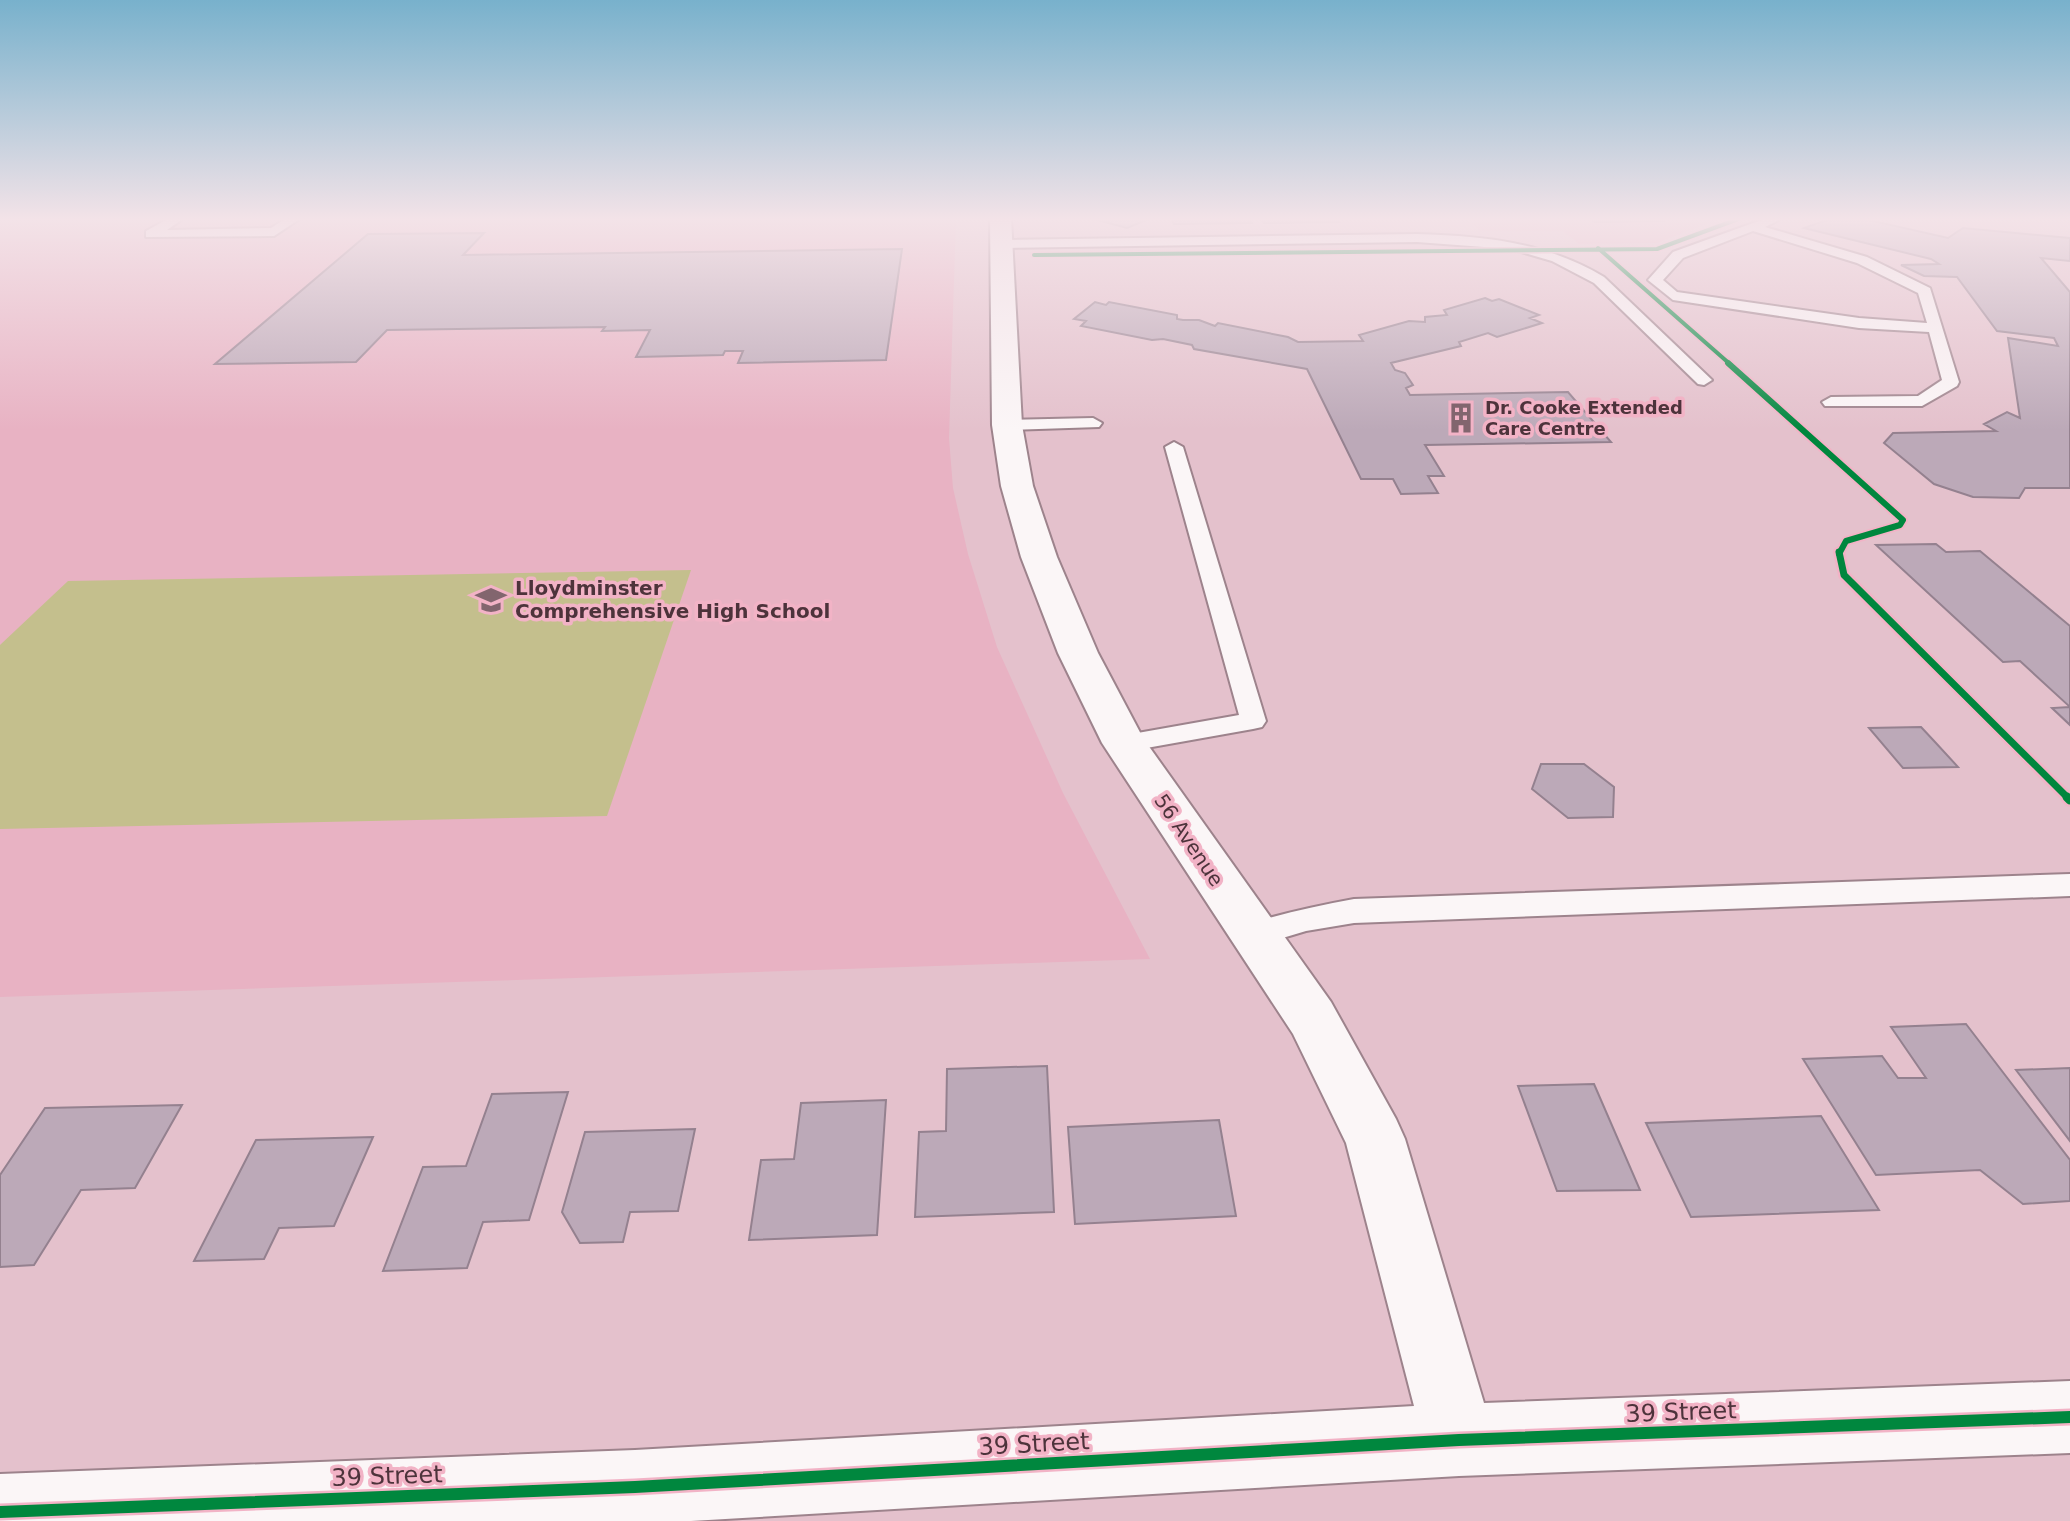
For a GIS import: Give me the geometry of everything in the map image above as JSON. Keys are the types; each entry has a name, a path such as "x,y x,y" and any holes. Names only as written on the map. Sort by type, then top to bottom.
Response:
{"street":[{"name":"56 Avenue","path":"1002,289 1007,425 1017,486 1039,557 1078,653 1124,743 1312,1018 1375,1139 1459,1440"},
{"name":"39 Street","path":"0,1512 635,1487 1459,1440 2070,1417"}],"lane":[{"path":"1608,289 1704,380"},
{"path":"1665,289 1673,296 1859,323 1936,328"},
{"path":"1831,402 1922,401 1951,382 1925,291 1921,289"},
{"path":"1007,425 1093,423"},
{"path":"1124,743 1253,721 1174,447"},
{"path":"1253,935 1306,919 1354,911 2070,885"}],"shaded area":[{"name":"Lloydminster Comprehensive High School","path":"0,289 954,289 949,438 953,488 968,554 997,647 1063,793 1150,959 0,997"},
{"path":"691,570 607,816 0,829 0,645 68,581"}],"building":[{"path":"303,289 896,289 886,360 738,363 743,351 725,351 723,355 636,357 650,330 602,331 605,327 387,330 356,362 215,364"},
{"path":"1966,289 2067,289 2070,292 2070,488 2025,488 2019,498 1973,497 1934,484 1884,443 1893,433 1996,431 1984,424 2007,412 2020,418 2008,338 2058,346 2054,338 1997,331"},
{"name":"Dr. Cooke Extended Care Centre","path":"1485,298 1492,301 1499,299 1539,315 1530,318 1542,323 1497,337 1488,333 1459,342 1461,346 1391,363 1395,370 1405,373 1413,385 1406,388 1410,395 1568,392 1611,442 1425,445 1444,476 1428,476 1438,493 1401,494 1393,479 1361,479 1307,369 1194,349 1192,345 1163,339 1152,340 1081,326 1086,321 1074,319 1095,302 1106,305 1109,302 1177,315 1177,319 1199,320 1215,326 1218,323 1288,337 1298,342 1363,341 1359,335 1409,321 1425,322 1425,317 1447,315 1444,310"},
{"path":"1936,544 1946,552 1980,551 2070,626 2070,707 2020,661 2003,662 1876,545"},
{"path":"2070,707 2070,725 2052,708"},
{"path":"1921,727 1958,767 1903,768 1869,728"},
{"path":"1541,764 1584,764 1614,787 1613,817 1568,818 1532,789"},
{"path":"1966,1024 2070,1160 2070,1201 2023,1204 1980,1170 1876,1175 1803,1059 1882,1056 1898,1078 1926,1078 1891,1027"},
{"path":"1047,1066 1054,1212 915,1217 919,1132 946,1131 947,1069"},
{"path":"2070,1068 2070,1141 2016,1070"},
{"path":"1594,1084 1640,1190 1557,1191 1518,1086"},
{"path":"568,1092 529,1220 483,1222 467,1268 383,1271 423,1167 466,1166 492,1094"},
{"path":"886,1100 877,1235 749,1240 761,1160 794,1159 801,1103"},
{"path":"182,1105 135,1188 81,1190 34,1265 0,1267 0,1175 45,1108"},
{"path":"1821,1116 1879,1210 1691,1217 1646,1123"},
{"path":"1219,1120 1236,1216 1075,1224 1068,1127"},
{"path":"695,1129 678,1211 630,1212 623,1242 580,1243 562,1212 585,1132"},
{"path":"373,1137 334,1226 279,1228 264,1259 194,1261 256,1140"}],"cycle path":[{"path":"1644,289 1899,514 1903,520 1900,525 1846,541 1839,553 1844,575 2070,800"},
{"path":"0,1512 635,1487 1459,1440 2070,1417"}],"place":[{"name":"Dr. Cooke Extended Care Centre","path":"1461,418"},
{"name":"Lloydminster Comprehensive High School","path":"491,600"}]}
